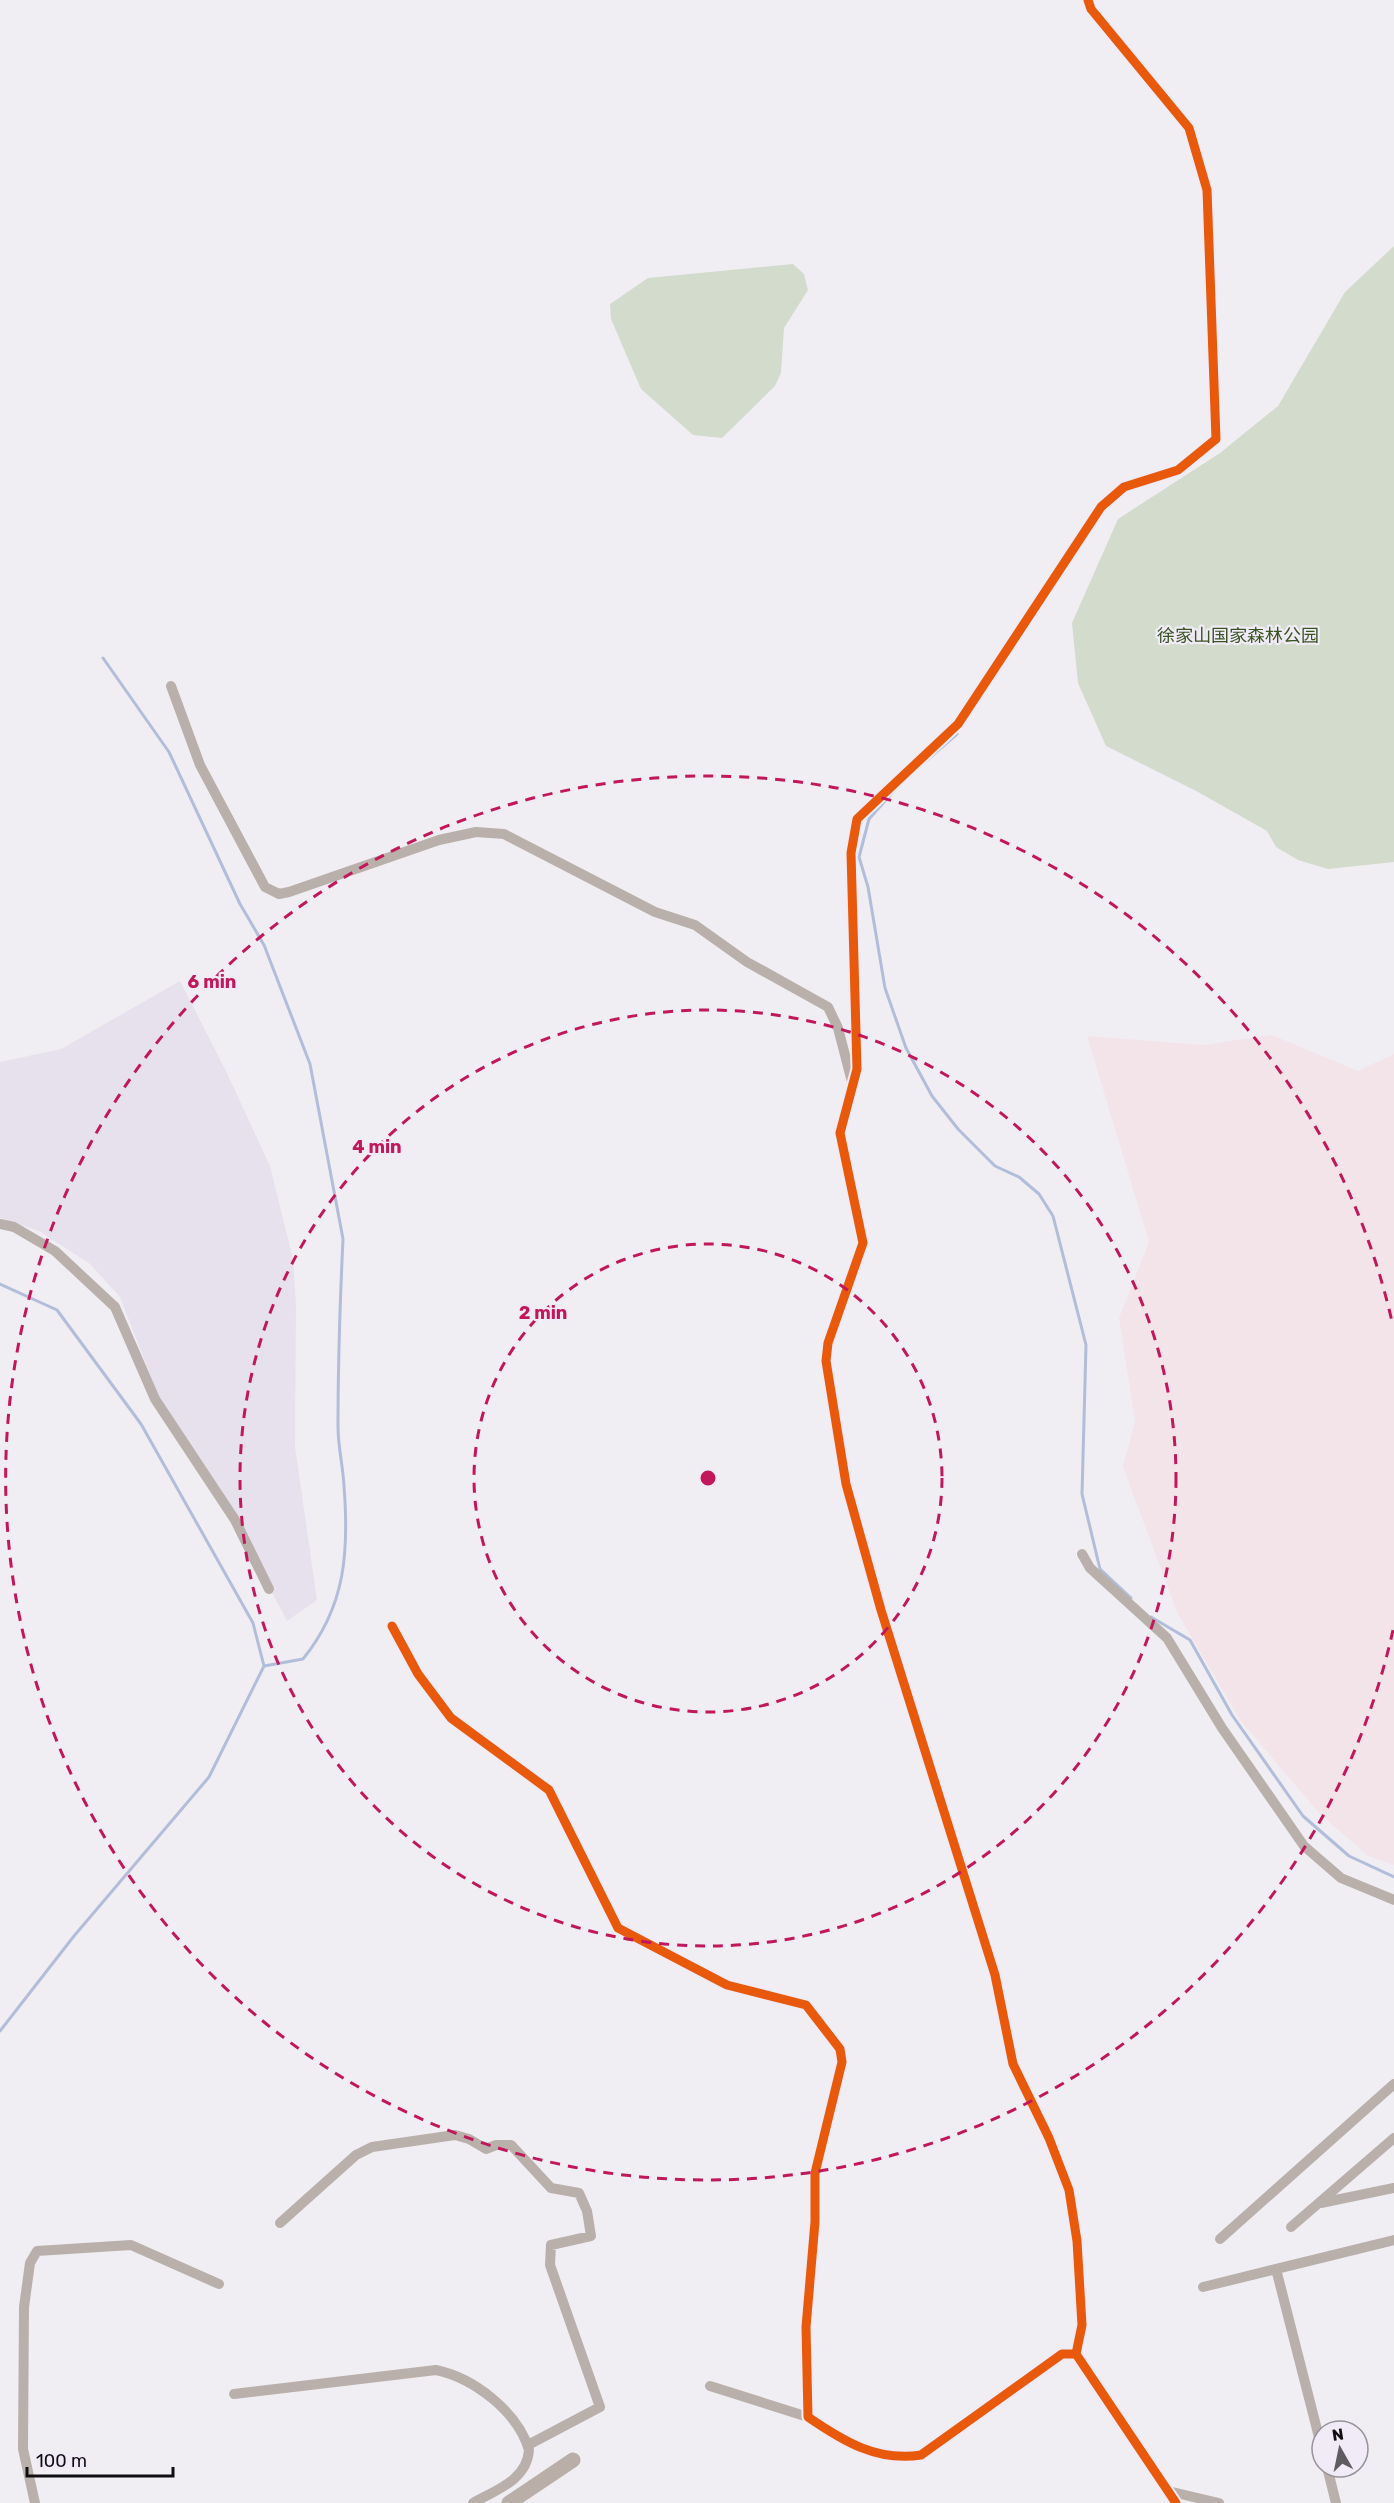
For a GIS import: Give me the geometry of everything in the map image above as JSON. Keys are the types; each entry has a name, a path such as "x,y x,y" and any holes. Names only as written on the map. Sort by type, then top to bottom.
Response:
{"street":[{"path":"1089,0 1091,9 1188,128 1207,190 1216,439 1178,470 1124,488 1101,507 958,724 857,819 850,853 857,1069 840,1133 863,1243 828,1343 826,1361 846,1484 881,1610 995,1975 1013,2064 1049,2138 1069,2190 1077,2241 1082,2325 1077,2354 1176,2503"},
{"path":"171,686 200,765 265,887 279,894 439,840 476,832 504,834 655,912 694,925 747,962 828,1007 838,1028 853,1084"},
{"path":"0,1224 14,1227 55,1251 115,1307 154,1399 234,1520 268,1589"},
{"path":"1082,1554 1090,1568 1167,1638 1222,1728 1304,1846 1341,1878 1394,1900"},
{"path":"392,1626 418,1674 451,1718 549,1790 618,1928 727,1985 806,2005 840,2049 842,2062 815,2173 815,2222 806,2327 808,2417"},
{"path":"1220,2239 1394,2084"},
{"path":"280,2223 356,2155 372,2147 454,2135 469,2139 486,2149 496,2145 511,2145 551,2188 579,2193 587,2211 591,2236 551,2245 550,2265 600,2407 528,2445"},
{"path":"1291,2227 1394,2138"},
{"path":"1319,2203 1394,2188"},
{"path":"1203,2287 1394,2240"},
{"path":"35,2503 22,2449 24,2307 30,2263 37,2251 131,2245 219,2284"},
{"path":"1276,2269 1314,2419"},
{"path":"710,2385 808,2417 849,2444 904,2458 921,2455 1062,2354 1077,2354"},
{"path":"234,2394 436,2370 456,2374 491,2396 528,2445 528,2458 524,2471 472,2503"},
{"path":"509,2503 573,2460"},
{"path":"1330,2479 1336,2503"},
{"path":"1168,2491 1219,2503"}],"shaded area":[{"path":"180,981 226,1071 270,1166 293,1259 296,1305 295,1446 317,1600 287,1621 223,1500 161,1403 120,1297 90,1264 39,1231 0,1218 0,1062 61,1049"},
{"path":"1272,1035 1358,1071 1394,1054 1394,1865 1368,1856 1320,1814 1240,1720 1177,1612 1123,1467 1135,1421 1119,1318 1149,1242 1087,1036 1203,1045"}],"green space":[{"name":"徐家山国家森林公园","path":"1394,246 1394,862 1328,869 1298,860 1276,847 1267,831 1198,792 1106,746 1078,683 1072,623 1118,519 1220,453 1278,406 1345,292"},
{"path":"793,264 804,274 808,290 784,328 781,373 775,386 722,438 693,435 641,389 611,319 610,304 648,278"}],"waterway":[{"path":"103,658 169,752 240,904 264,945 310,1064 343,1239 338,1403 338,1434 346,1533 342,1577 328,1619 303,1659 264,1666"},
{"path":"926,761 957,734"},
{"path":"893,792 869,819 859,857 868,887 885,988 906,1048 932,1096 958,1129 995,1166 1019,1177 1039,1194 1053,1216 1086,1345 1082,1494 1100,1569 1131,1598"},
{"path":"0,1284 57,1310 141,1424 253,1623 264,1666 209,1777 74,1936 0,2031"},
{"path":"1151,1617 1190,1640 1232,1715 1303,1816 1349,1856 1394,1877"}],"cycle path":[{"path":"1088,0 1091,9 1189,128 1207,190 1216,439 1178,470 1124,487 1101,507 958,724 857,819 851,853 857,1069 840,1133 863,1243 828,1343 826,1361 846,1484 881,1610 995,1975 1013,2064 1049,2138 1069,2190 1077,2241 1082,2325 1076,2354 1176,2503"},
{"path":"392,1626 418,1674 451,1718 549,1790 618,1928 727,1985 806,2005 840,2049 842,2062 815,2173 815,2222 806,2327 808,2417 861,2448 890,2455 921,2455 1062,2354 1076,2354"}]}
